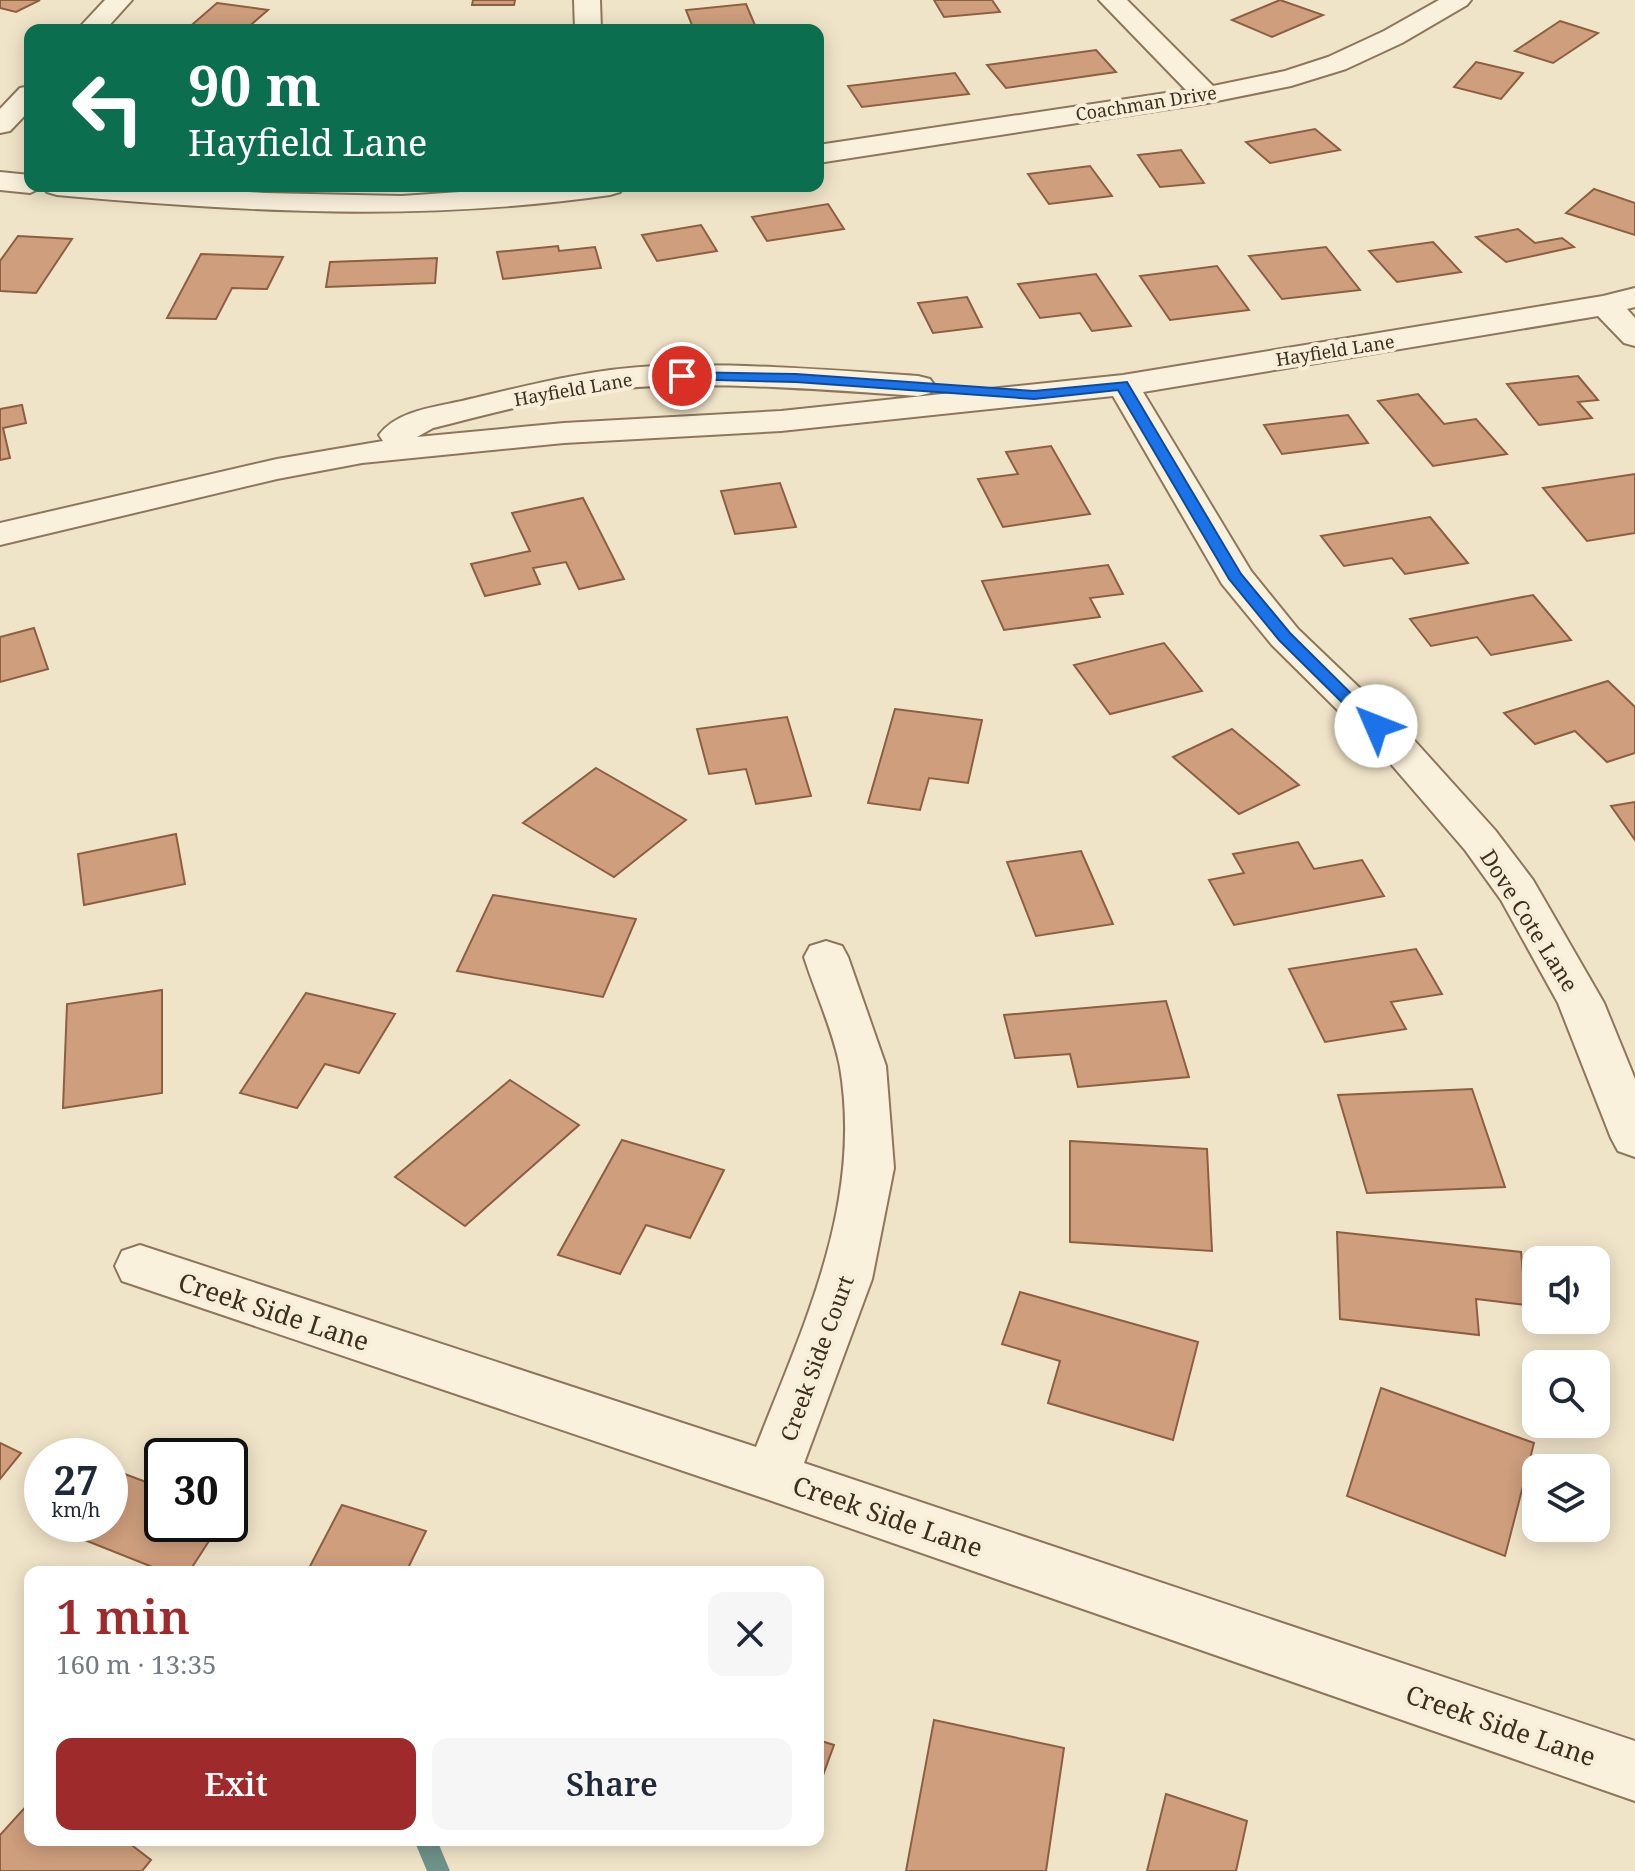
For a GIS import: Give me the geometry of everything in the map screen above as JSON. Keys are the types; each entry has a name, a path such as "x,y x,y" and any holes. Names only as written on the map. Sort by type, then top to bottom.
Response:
{"street":[{"path":"96,24 119,0"},
{"path":"587,0 588,24"},
{"path":"1112,0 1207,95"},
{"name":"Coachman Drive","path":"824,153 1207,95 1291,78 1337,63 1393,37 1458,0"},
{"path":"0,125 24,100"},
{"path":"0,181 24,183"},
{"path":"120,192 370,206 567,192"},
{"path":"1620,301 1635,336"},
{"name":"Hayfield Lane","path":"0,534 277,469 362,453 564,433 781,421 1123,385 1620,301"},
{"name":"Hayfield Lane","path":"362,453 421,421 544,391 653,376 796,378 1034,395"},
{"name":"Dove Cote Lane","path":"1123,385 1235,576 1285,637 1399,748 1480,840 1518,891 1581,1003 1635,1138"},
{"name":"Creek Side Court","path":"772,1477 847,1279 870,1168 863,1066 826,957"},
{"name":"Creek Side Lane","path":"140,1266 1635,1771"}],"building":[{"path":"0,0 40,0 16,12 0,8"},
{"path":"473,0 515,0 514,5 472,5"},
{"path":"934,0 992,0 1000,12 944,17"},
{"path":"1280,0 1323,15 1272,37 1232,20"},
{"path":"217,3 268,10 252,24 193,24"},
{"path":"746,4 754,24 692,24 686,10"},
{"path":"1560,21 1598,33 1553,63 1515,51"},
{"path":"1096,50 1116,72 1006,88 987,65"},
{"path":"1476,62 1523,73 1501,99 1454,87"},
{"path":"955,73 969,94 862,107 848,86"},
{"path":"1315,129 1340,150 1270,163 1246,142"},
{"path":"1181,150 1204,183 1160,187 1138,155"},
{"path":"1090,166 1112,196 1049,204 1028,174"},
{"path":"1594,189 1635,203 1635,235 1566,213"},
{"path":"828,204 844,229 767,241 752,217"},
{"path":"701,225 717,251 657,261 642,235"},
{"path":"1518,229 1535,243 1562,238 1574,247 1506,262 1476,237"},
{"path":"18,236 72,239 36,293 0,291 0,261"},
{"path":"1433,242 1461,272 1397,282 1369,251"},
{"path":"558,246 559,251 595,247 601,268 503,279 497,252"},
{"path":"1326,247 1360,290 1282,299 1249,256"},
{"path":"201,254 283,257 267,289 232,288 216,319 167,318"},
{"path":"437,258 435,283 326,287 330,262"},
{"path":"1217,266 1249,310 1170,320 1140,276"},
{"path":"1096,274 1131,326 1092,331 1080,313 1040,318 1018,284"},
{"path":"967,297 982,327 933,333 918,303"},
{"path":"1578,376 1598,400 1578,402 1592,418 1539,425 1507,384"},
{"path":"1418,394 1444,424 1476,419 1507,454 1433,466 1378,401"},
{"path":"22,405 26,423 3,428 10,458 0,460 0,409"},
{"path":"1348,415 1368,443 1282,454 1264,425"},
{"path":"1051,446 1090,514 1003,527 978,479 1018,474 1006,452"},
{"path":"1635,474 1635,533 1587,541 1543,488"},
{"path":"780,483 796,527 735,534 721,491"},
{"path":"583,498 624,579 579,589 566,562 533,568 540,584 485,596 471,564 530,551 512,513"},
{"path":"1430,517 1468,563 1405,574 1392,558 1344,566 1321,536"},
{"path":"1108,565 1123,594 1090,598 1100,617 1004,630 982,581"},
{"path":"1533,595 1571,640 1491,655 1477,637 1431,646 1410,619"},
{"path":"34,628 48,669 0,682 0,637"},
{"path":"1164,643 1202,691 1110,714 1074,665"},
{"path":"1608,681 1635,707 1635,753 1607,762 1575,731 1535,744 1504,713"},
{"path":"895,709 982,720 968,783 929,778 920,810 868,803"},
{"path":"787,717 811,796 756,804 746,769 709,774 697,729"},
{"path":"1232,729 1299,785 1239,814 1173,757"},
{"path":"596,768 686,820 614,877 523,823"},
{"path":"1635,802 1635,840 1611,806"},
{"path":"176,834 185,884 84,905 78,854"},
{"path":"1298,842 1314,869 1362,860 1384,896 1234,925 1209,880 1244,873 1233,854"},
{"path":"1081,851 1113,924 1036,936 1007,862"},
{"path":"493,895 636,919 603,997 457,971"},
{"path":"1416,949 1442,994 1391,1002 1406,1029 1325,1042 1289,969"},
{"path":"162,990 162,1093 63,1108 67,1004"},
{"path":"306,993 395,1014 359,1073 325,1064 297,1108 240,1093"},
{"path":"1166,1001 1189,1077 1078,1087 1070,1054 1015,1058 1004,1015"},
{"path":"510,1080 579,1125 465,1226 395,1177"},
{"path":"1472,1089 1505,1187 1367,1193 1338,1095"},
{"path":"622,1140 724,1170 690,1238 646,1225 620,1274 558,1255"},
{"path":"1070,1141 1207,1149 1212,1251 1070,1242"},
{"path":"1337,1232 1521,1252 1522,1305 1476,1299 1479,1335 1340,1319"},
{"path":"1020,1292 1198,1342 1173,1440 1048,1403 1060,1361 1002,1344"},
{"path":"1381,1388 1534,1443 1531,1454 1522,1454 1522,1490 1505,1556 1347,1496"},
{"path":"0,1443 21,1453 0,1479"},
{"path":"128,1475 144,1481 144,1542 208,1542 193,1566 150,1566 90,1542 128,1542"},
{"path":"342,1505 426,1531 409,1566 310,1566"},
{"path":"934,1720 1064,1748 1046,1871 906,1871"},
{"path":"824,1742 834,1745 824,1772"},
{"path":"1166,1794 1247,1821 1236,1871 1147,1871"},
{"path":"24,1809 24,1846 133,1846 151,1860 142,1871 0,1871 0,1835"}],"waterway":[{"path":"428,1846 439,1871"}],"route":[{"path":"682,376 796,378 1034,395 1123,385 1235,576 1285,637 1376,726"}]}
